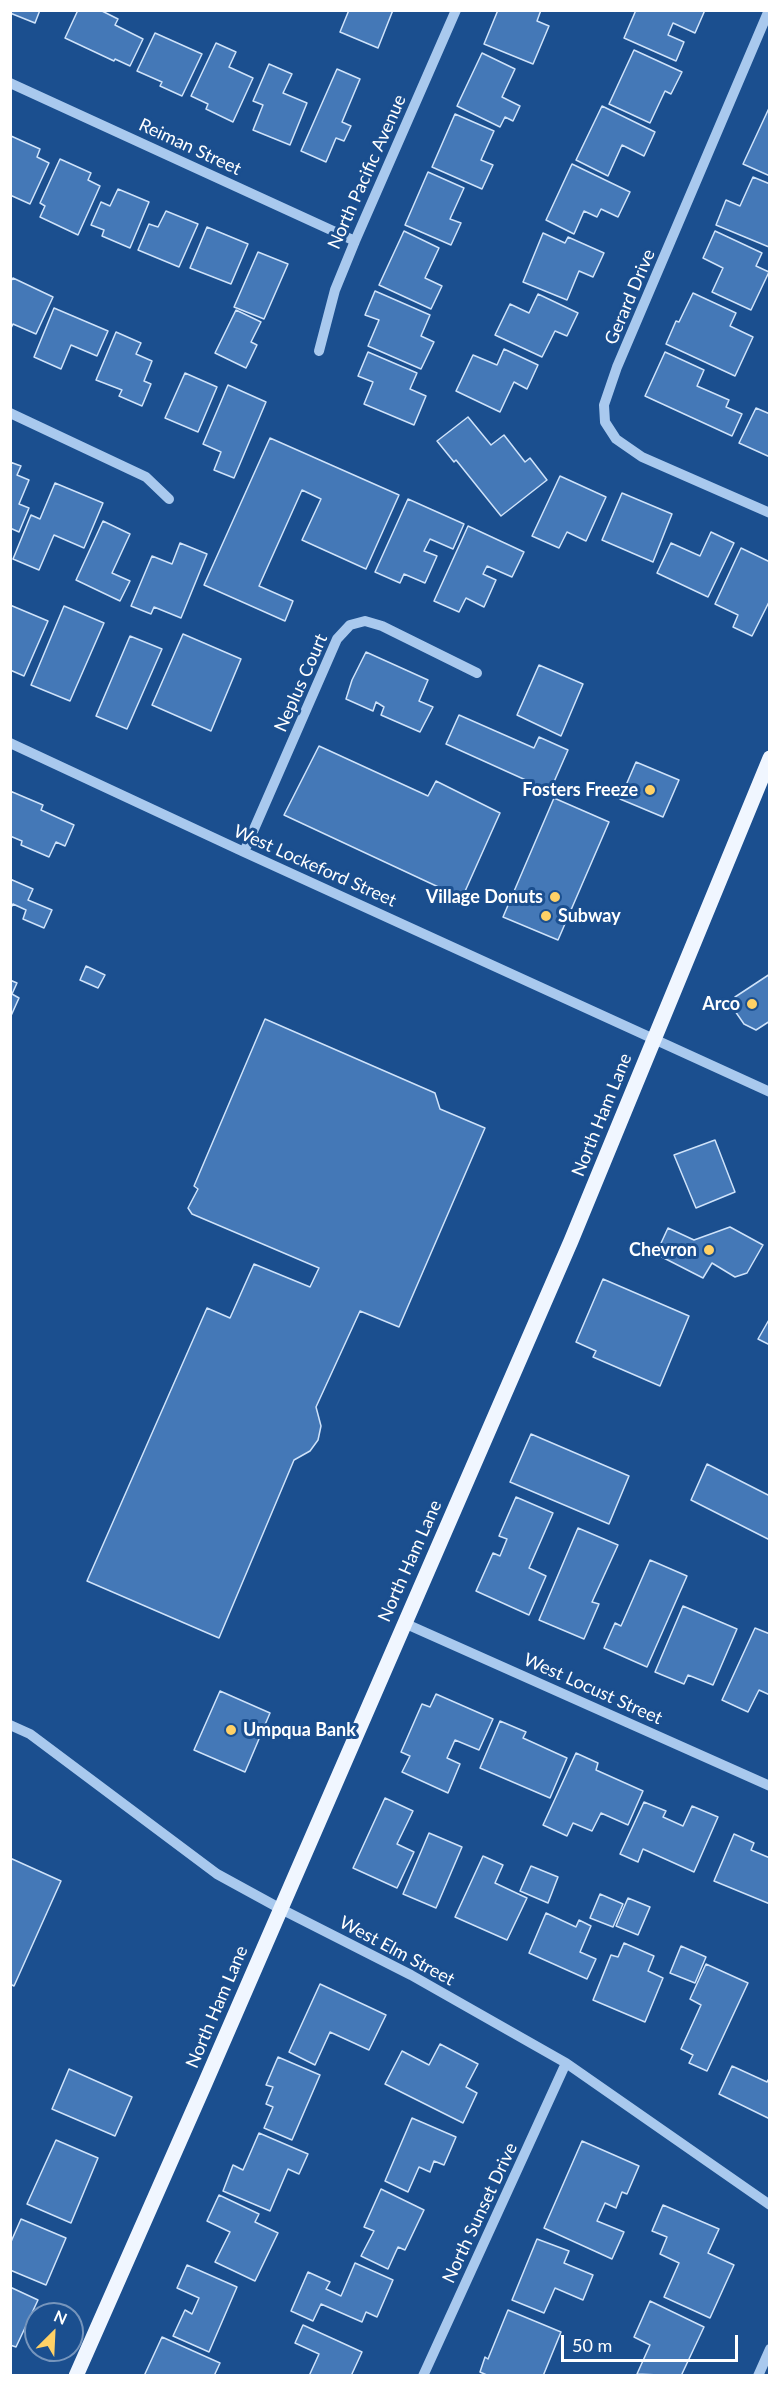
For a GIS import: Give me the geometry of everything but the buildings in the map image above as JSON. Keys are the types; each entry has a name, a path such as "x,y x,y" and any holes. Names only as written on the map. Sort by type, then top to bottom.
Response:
{"main road":[{"name":"North Ham Lane","path":"76,2376 571,1240 770,758"}],"street":[{"name":"North Pacific Avenue","path":"319,351 335,290 456,10"},
{"name":"Gerard Drive","path":"769,10 617,368 604,405 605,422 616,439 642,457 770,513"},
{"name":"Reiman Street","path":"10,83 355,241"},
{"path":"10,413 146,477 169,500"},
{"name":"Neplus Court","path":"244,852 338,639 350,625 365,621 382,626 477,673"},
{"name":"West Lockeford Street","path":"10,743 770,1092"},
{"name":"West Locust Street","path":"404,1623 770,1786"},
{"name":"West Elm Street","path":"10,1725 30,1734 218,1874 281,1910 411,1975 566,2063 770,2205"},
{"name":"North Sunset Drive","path":"423,2376 566,2063"},
{"path":"758,2376 770,2349"}],"place":[{"name":"Fosters Freeze","path":"650,790"},
{"name":"Village Donuts","path":"555,897"},
{"name":"Subway","path":"546,916"},
{"name":"Arco","path":"752,1004"},
{"name":"Chevron","path":"709,1250"},
{"name":"Umpqua Bank","path":"231,1730"}]}
